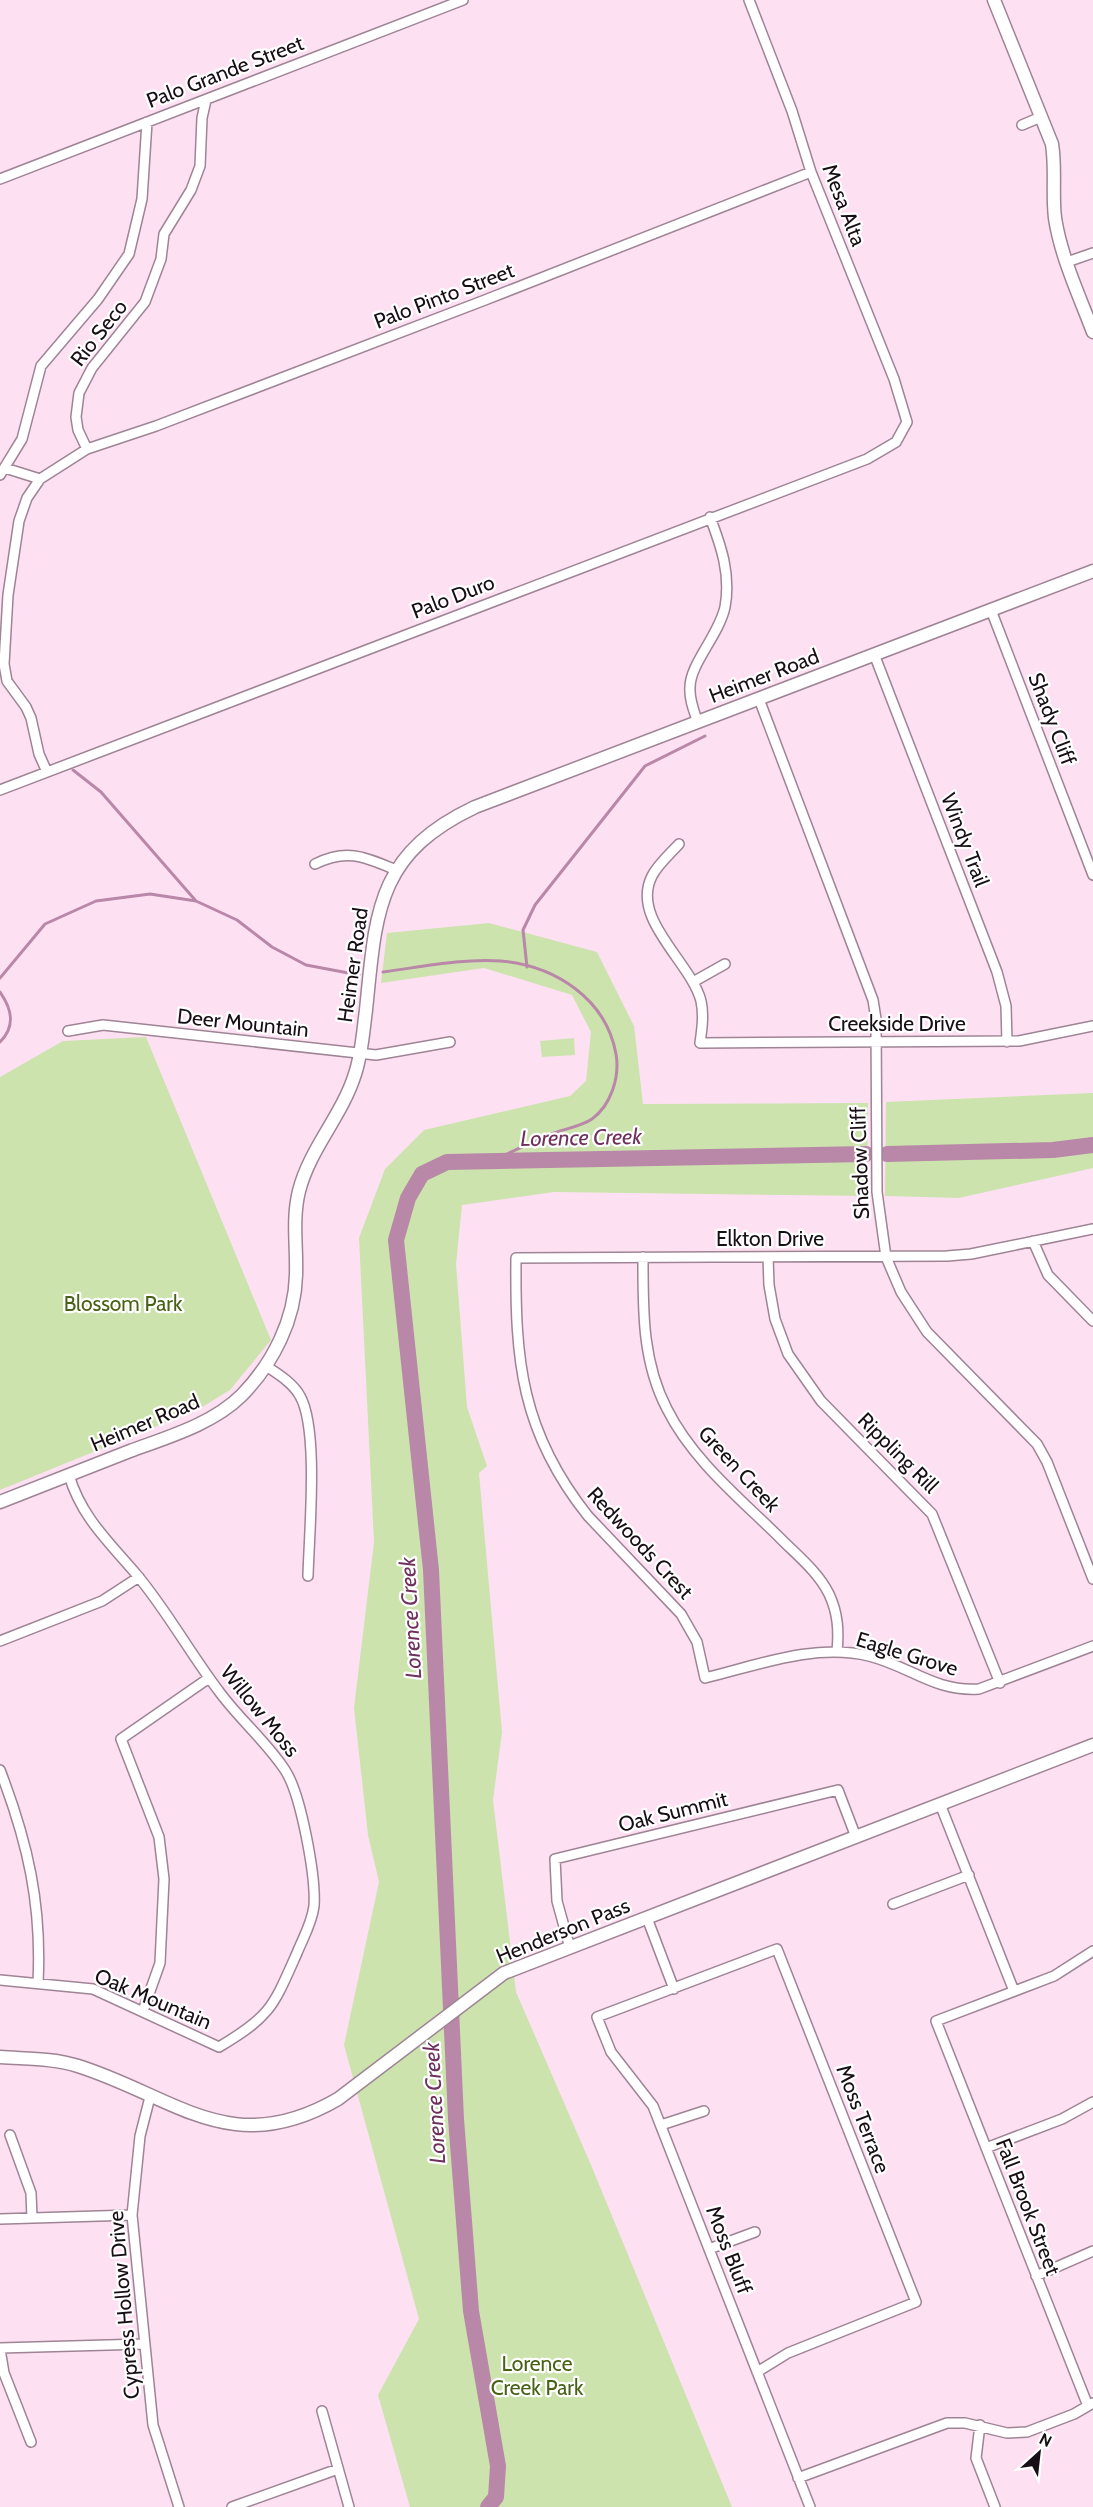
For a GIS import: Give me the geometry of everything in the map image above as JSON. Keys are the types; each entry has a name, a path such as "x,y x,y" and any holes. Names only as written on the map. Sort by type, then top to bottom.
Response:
{"street":[{"name":"Palo Grande Street","path":"0,179 463,0"},
{"name":"Mesa Alta","path":"749,0 792,111 811,172 894,379 907,422"},
{"path":"994,0 1052,144 1055,163 1055,218 1067,262 1093,332"},
{"name":"Rio Seco","path":"87,449 78,430 76,417 79,393 92,368 145,302 161,259 164,234 191,190 200,166 206,100"},
{"path":"1022,125 1041,117"},
{"name":"Rio Seco","path":"2,472 22,439 41,366 98,299 129,254 144,192 147,122"},
{"name":"Palo Pinto Street","path":"87,449 156,426 811,172"},
{"path":"1067,262 1093,253"},
{"name":"Palo Duro","path":"0,790 881,452 896,442 907,422"},
{"path":"47,772 39,754 31,718 7,681 4,664 9,586 19,520 27,498 40,479 87,449"},
{"path":"2,472 40,479"},
{"path":"698,723 690,699 690,681 717,631 726,595 724,558 710,516"},
{"name":"Heimer Road","path":"0,1503 197,1425 241,1396 266,1366 288,1320 295,1289 295,1220 299,1192 310,1160 348,1093 361,1054 376,921 382,898 396,870 425,837 453,817 1093,570"},
{"name":"Shady Cliff","path":"991,610 1093,875"},
{"name":"Windy Trail","path":"874,654 998,972 1006,1006 1006,1042"},
{"name":"Shadow Cliff","path":"759,699 870,992 876,1019 878,1192 886,1257 901,1292 927,1332 1037,1444 1047,1462 1093,1579"},
{"path":"679,844 652,877 647,900 654,921 693,982 725,964"},
{"path":"315,864 339,854 355,855 396,870"},
{"name":"Creekside Drive","path":"693,982 702,1009 700,1043 1006,1042 1093,1026"},
{"name":"Deer Mountain","path":"68,1031 103,1025 361,1054 384,1054 450,1042"},
{"name":"Elkton Drive","path":"516,1258 886,1257 971,1254 1093,1229"},
{"path":"1033,1241 1048,1275 1093,1321"},
{"name":"Green Creek","path":"643,1257 645,1343 666,1409 678,1429 706,1465 819,1578 836,1612 839,1626 837,1652"},
{"name":"Rippling Rill","path":"768,1257 769,1285 775,1318 788,1354 821,1401 932,1514 1000,1683"},
{"name":"Redwoods Crest","path":"516,1258 515,1320 519,1365 530,1412 544,1449 572,1496 588,1516 690,1626 705,1678"},
{"path":"266,1366 285,1378 300,1395 311,1429 308,1576"},
{"name":"Willow Moss","path":"69,1475 74,1495 84,1514 139,1577 209,1678 289,1777 297,1795 313,1884 314,1907 310,1924 277,1998 254,2025 219,2047"},
{"path":"0,1641 102,1601 139,1577"},
{"name":"Eagle Grove","path":"705,1678 805,1654 837,1652 884,1661 929,1682 948,1688 979,1689 1093,1646"},
{"path":"143,2011 160,1963 164,1879 156,1827 121,1739 209,1678"},
{"name":"Henderson Pass","path":"0,2057 56,2061 74,2065 213,2122 239,2125 270,2124 320,2109 496,1977 1093,1745"},
{"path":"0,1770 21,1826 32,1868 38,1911 38,1983"},
{"name":"Oak Summit","path":"570,1948 557,1901 555,1859 838,1790 856,1837"},
{"path":"940,1804 1014,1991 1054,1976 1093,1951"},
{"path":"893,1904 969,1875"},
{"path":"647,1918 674,1989"},
{"name":"Moss Terrace","path":"674,1989 777,1948 916,2302 788,2353 757,2372"},
{"name":"Oak Mountain","path":"0,1980 93,1989 219,2047"},
{"name":"Moss Bluff","path":"674,1989 597,2017 610,2052 647,2096 661,2125 810,2507"},
{"name":"Fall Brook Street","path":"1014,1991 936,2021 1036,2276 1091,2405"},
{"name":"Cypress Hollow Drive","path":"150,2097 140,2136 132,2215 144,2344 157,2443 179,2507"},
{"path":"986,2148 1062,2119 1093,2102"},
{"path":"661,2125 704,2111"},
{"path":"10,2135 26,2174 33,2218"},
{"path":"0,2219 132,2215"},
{"path":"710,2249 754,2232"},
{"path":"1036,2276 1093,2251"},
{"path":"31,2442 4,2373 0,2348 144,2344"},
{"path":"798,2478 946,2423 980,2425 1007,2433 1027,2432 1091,2405"},
{"path":"322,2411 349,2507"},
{"path":"980,2425 976,2458 995,2507"},
{"path":"232,2507 338,2469"}],"green space":[{"name":"Lorence Creek Park","path":"489,923 597,952 634,1026 643,1104 868,1103 867,1196 554,1192 462,1205 456,1264 467,1407 487,1466 479,1473 502,1732 493,1800 516,1992 591,2165 732,2507 410,2507 378,2395 419,2319 344,2045 379,1882 368,1835 354,1708 374,1542 359,1238 385,1169 424,1130 570,1096 586,1081 591,1032 572,995 484,968 381,983 387,933"},
{"name":"Blossom Park","path":"146,1037 271,1340 230,1390 199,1409 0,1490 0,1077 63,1041"},
{"path":"574,1038 575,1055 542,1057 540,1041"},
{"path":"1093,1093 1093,1168 959,1198 885,1196 886,1102"}],"waterway":[{"path":"527,967 523,930 535,905 645,766 705,736"},
{"path":"73,770 101,792 196,901"},
{"path":"0,978 45,924 96,901 150,894 196,901 237,920 272,947 306,965 359,975"},
{"path":"383,972 487,960 521,964 559,978 590,1002 602,1017 616,1054 617,1072 613,1090 599,1113 588,1121 554,1133 491,1161"},
{"path":"0,992 10,1017 8,1030 0,1042"},
{"name":"Lorence Creek","path":"887,1154 1053,1150 1093,1145"},
{"name":"Lorence Creek","path":"488,2507 496,2497 498,2466 471,2311 456,2119 431,1570 396,1240 408,1198 422,1174 447,1162 866,1154"}]}
